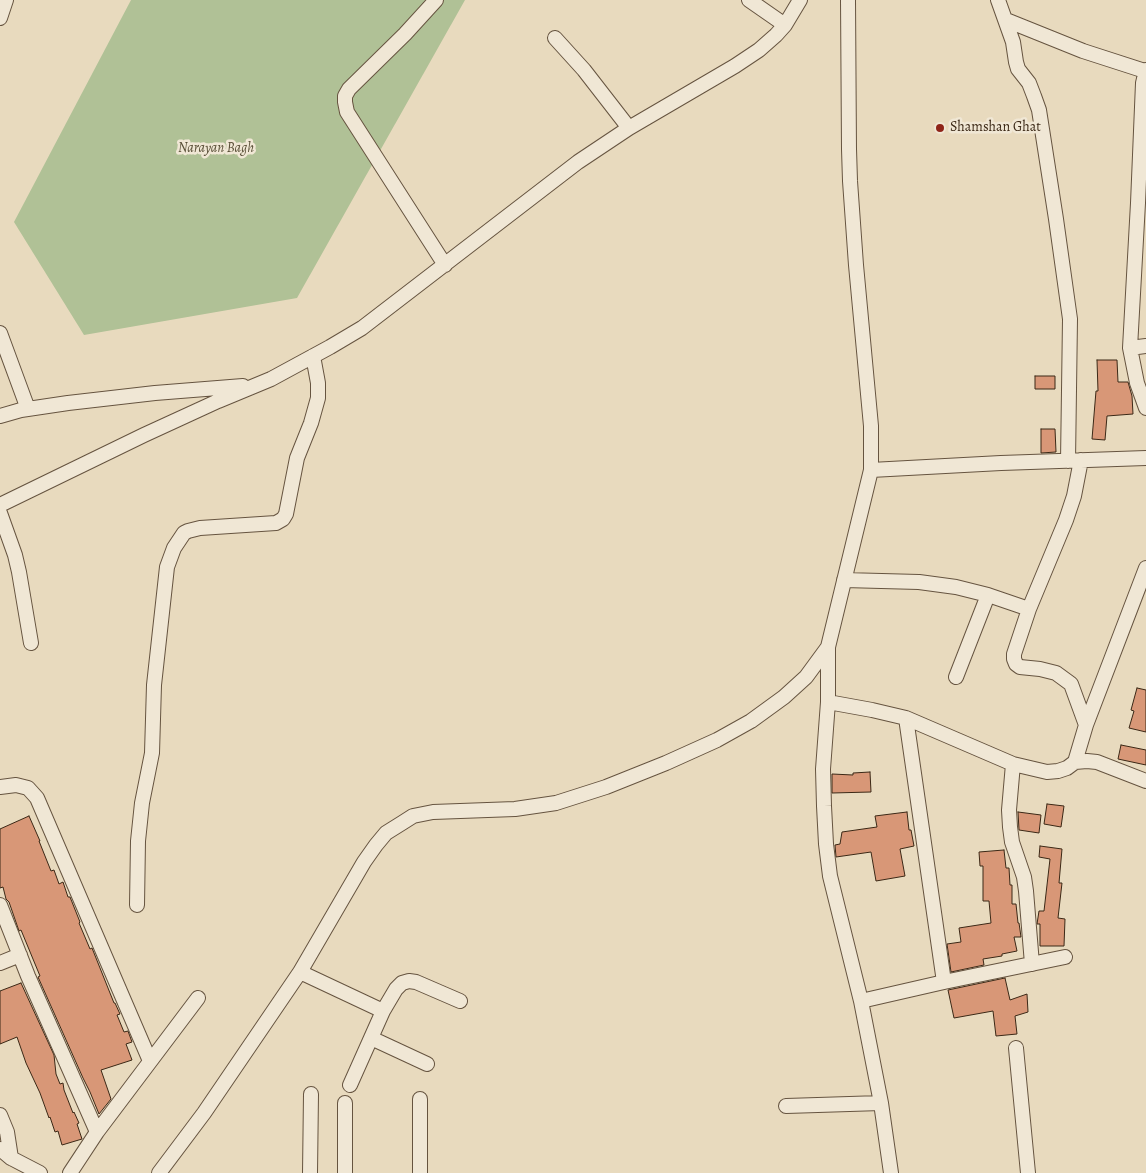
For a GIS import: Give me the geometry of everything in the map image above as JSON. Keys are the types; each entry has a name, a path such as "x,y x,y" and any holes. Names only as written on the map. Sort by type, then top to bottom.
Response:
{"street":[{"path":"0,18 6,0"},
{"path":"436,0 405,34 349,89 345,96 345,102 347,112 445,265"},
{"path":"749,0 785,25"},
{"path":"0,505 144,435 271,379 362,328 555,178 629,128 759,50 776,36 800,0"},
{"path":"848,0 850,181 870,426 871,470 828,647 828,702 823,769 824,806 830,876 861,1001 881,1103 891,1173"},
{"path":"998,0 1013,42 1018,69 1032,89 1038,110 1070,319 1075,460 1074,496 1029,610 1014,659 1020,667 1056,673 1066,679 1071,684 1086,725"},
{"path":"1006,20 1145,77 1143,153 1130,348 1137,383 1146,408"},
{"path":"556,38 584,70 629,128"},
{"path":"0,334 28,409"},
{"path":"1130,348 1146,346"},
{"path":"137,905 139,832 142,803 152,754 154,685 167,567 174,548 184,533 188,531 200,528 276,523 283,519 286,514 297,458 311,423 318,398 318,384 313,356"},
{"path":"0,416 68,402 257,385"},
{"path":"871,470 1146,458"},
{"path":"0,513 15,555 31,643"},
{"path":"828,702 906,718 1013,764 1047,772 1058,772 1074,762 1086,725 1146,568"},
{"path":"844,580 919,582 988,596 1029,610"},
{"path":"956,677 988,596"},
{"path":"159,1173 204,1113 300,972 364,862 386,833 413,816 433,812 515,810 556,803 606,787 666,763 717,740 751,721 784,697 806,677 828,647"},
{"path":"906,718 944,982"},
{"path":"1074,762 1097,762 1146,781"},
{"path":"1013,764 1009,810 1010,827 1012,842 1024,877 1032,964"},
{"path":"0,787 16,785 28,788 37,798 150,1061"},
{"path":"0,905 28,976 97,1132"},
{"path":"0,963 20,955"},
{"path":"861,1001 1065,957"},
{"path":"300,972 383,1011"},
{"path":"350,1085 383,1011 396,989 402,983 416,982 460,1001"},
{"path":"70,1173 97,1132 198,998"},
{"path":"371,1038 427,1064"},
{"path":"1016,1048 1028,1173"},
{"path":"310,1173 311,1094"},
{"path":"420,1099 420,1173"},
{"path":"345,1103 345,1173"},
{"path":"786,1106 881,1103"},
{"path":"0,1116 7,1132 6,1153 40,1173"}],"green space":[{"name":"Narayan Bagh","path":"131,0 465,0 297,298 84,335 14,222"}],"building":[{"path":"1097,360 1117,360 1118,382 1128,382 1132,396 1133,414 1107,416 1105,440 1092,439 1096,391 1098,391"},
{"path":"1035,376 1055,376 1055,389 1035,389"},
{"path":"1041,429 1055,429 1056,452 1041,453"},
{"path":"1137,688 1146,690 1146,732 1129,728 1134,711 1131,710"},
{"path":"1121,745 1146,750 1146,765 1118,759"},
{"path":"870,772 871,792 832,793 832,774 853,775 853,773"},
{"path":"1047,804 1064,806 1061,827 1044,824"},
{"path":"907,812 909,830 911,830 914,846 900,849 905,876 876,881 871,852 836,857 835,845 840,844 842,832 877,827 875,816"},
{"path":"1018,812 1041,815 1039,833 1019,830"},
{"path":"29,816 51,871 54,870 59,884 63,882 68,897 70,897 90,949 92,948 120,1014 117,1015 124,1032 128,1031 132,1042 126,1044 132,1060 101,1070 111,1099 99,1114 38,977 40,976 21,930 19,931 3,887 0,888 0,829"},
{"path":"1040,846 1062,849 1059,883 1062,883 1058,918 1065,919 1064,946 1040,946 1040,924 1037,924 1039,911 1044,911 1050,859 1039,857"},
{"path":"1004,850 1006,868 1009,868 1010,885 1012,885 1012,904 1016,904 1021,937 1014,937 1017,951 983,959 984,965 951,972 947,944 961,942 959,928 991,923 989,901 983,901 983,866 980,866 979,852"},
{"path":"1005,978 1010,1000 1027,994 1028,1012 1015,1016 1017,1034 996,1036 993,1011 954,1018 948,990"},
{"path":"21,983 54,1055 56,1074 60,1084 63,1083 73,1113 79,1123 77,1124 82,1139 62,1145 58,1131 55,1132 26,1063 17,1037 0,1044 0,991"}],"place":[{"name":"Shamshan Ghat","path":"940,128"}]}
